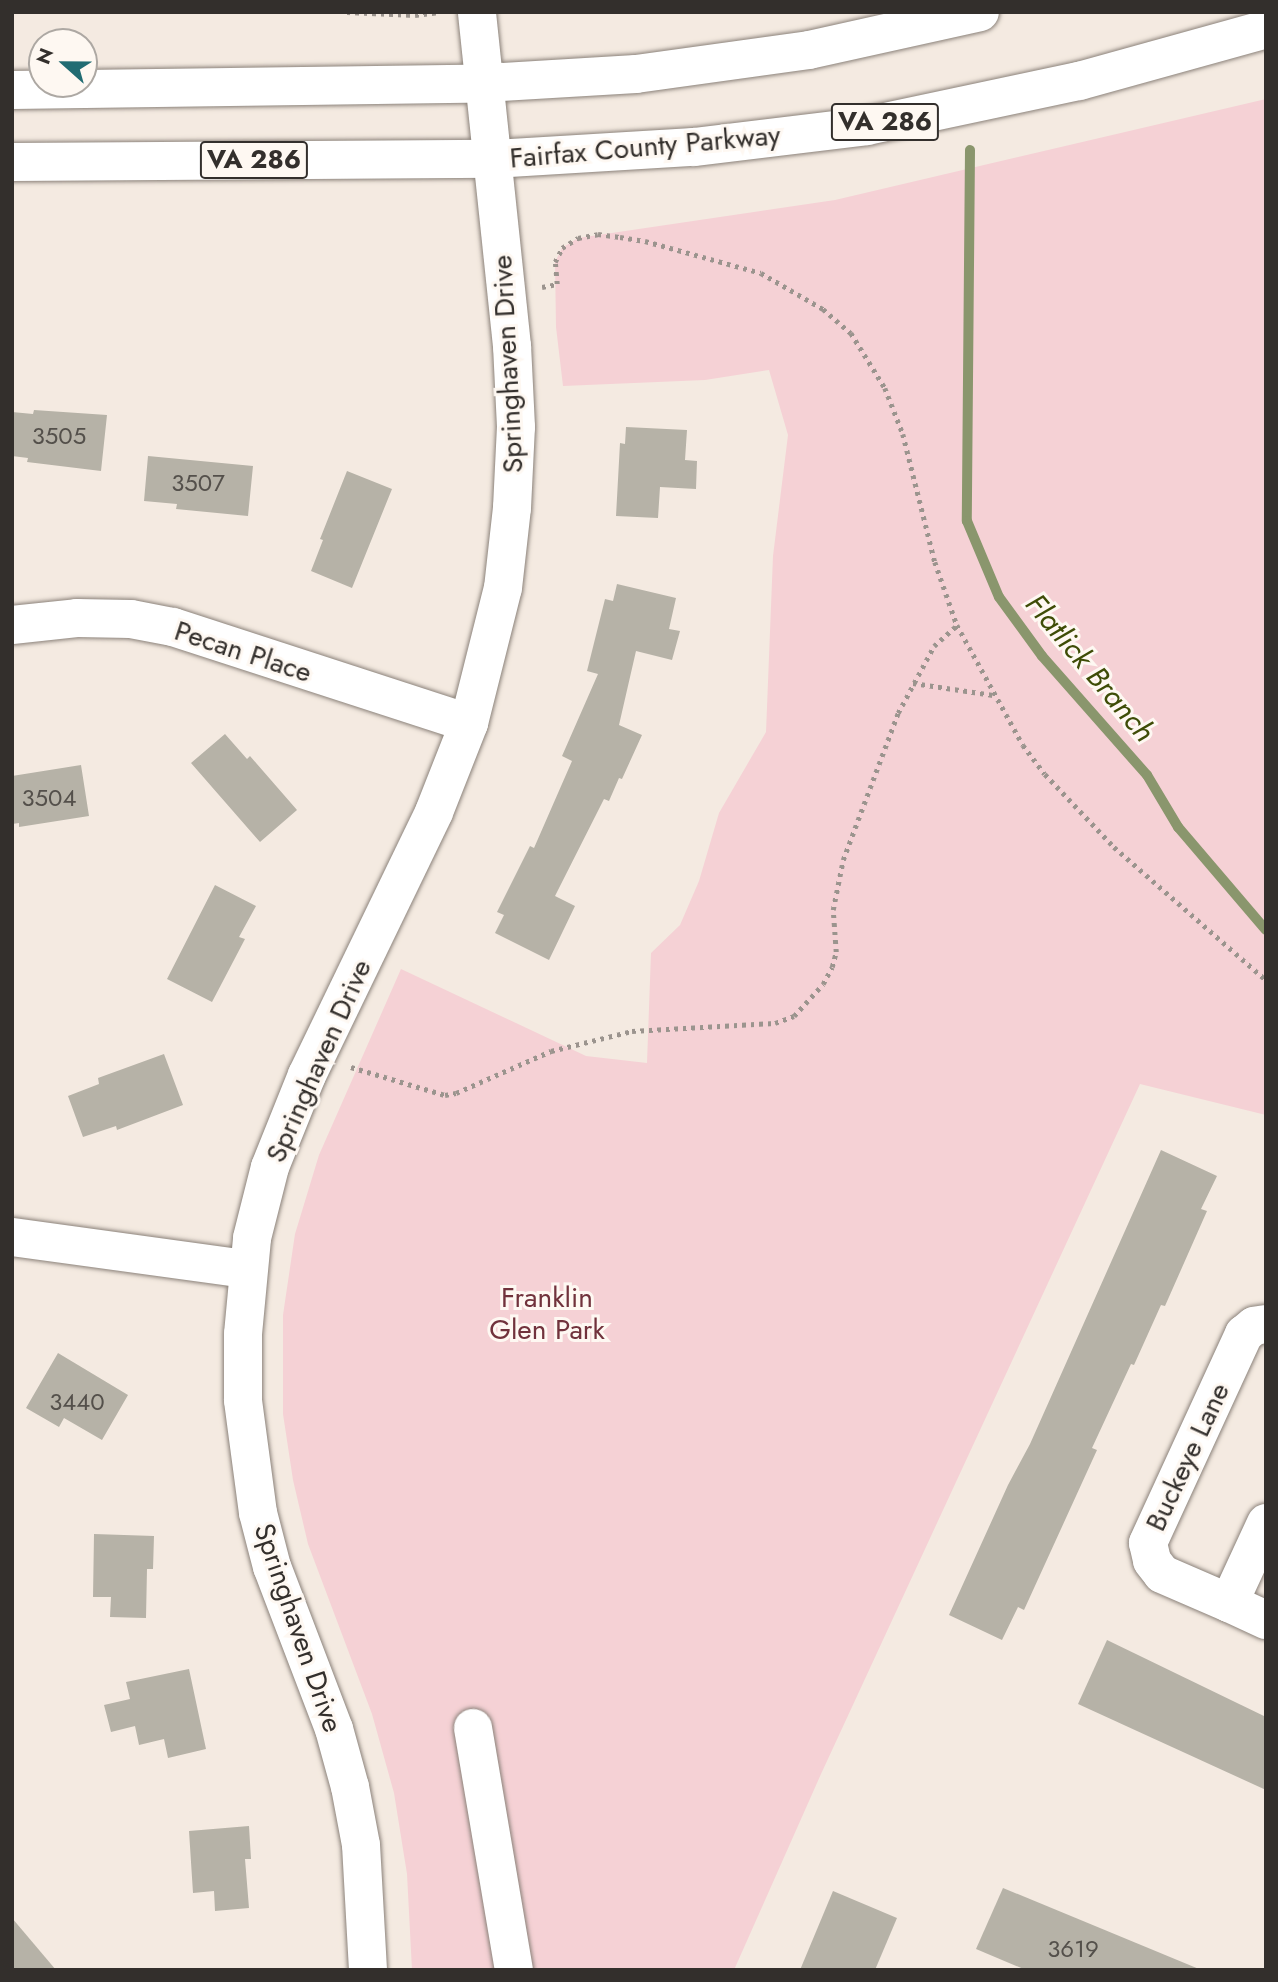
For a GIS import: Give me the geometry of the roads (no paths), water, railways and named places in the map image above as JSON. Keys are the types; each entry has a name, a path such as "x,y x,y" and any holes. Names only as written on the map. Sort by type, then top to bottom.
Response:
{"main road":[{"name":"Springhaven Drive","path":"368,1970 361,1845 350,1787 334,1729 272,1567 258,1513 243,1400 243,1334 247,1269 270,1167 318,1053 404,879 469,723 501,600 512,508 516,427 495,159 477,12"},
{"path":"12,90 485,83 636,74 809,50 980,12"},
{"name":"Fairfax County Parkway","path":"12,162 495,159 694,147 867,126 1079,81 1266,29"},
{"name":"Pecan Place","path":"12,625 77,618 131,619 173,627 469,723"},
{"path":"12,1237 247,1269"},
{"name":"Buckeye Lane","path":"1266,1324 1254,1326 1244,1335 1148,1543 1152,1561 1162,1574 1266,1620"},
{"path":"1229,1603 1266,1522"},
{"path":"473,1728 514,1970"}],"waterway":[{"name":"Flatlick Branch","path":"970,150 967,521 999,597 1042,656 1147,775 1178,827 1266,930"}],"park label":[{"name":"Franklin Glen Park","path":"547,1314"}]}
